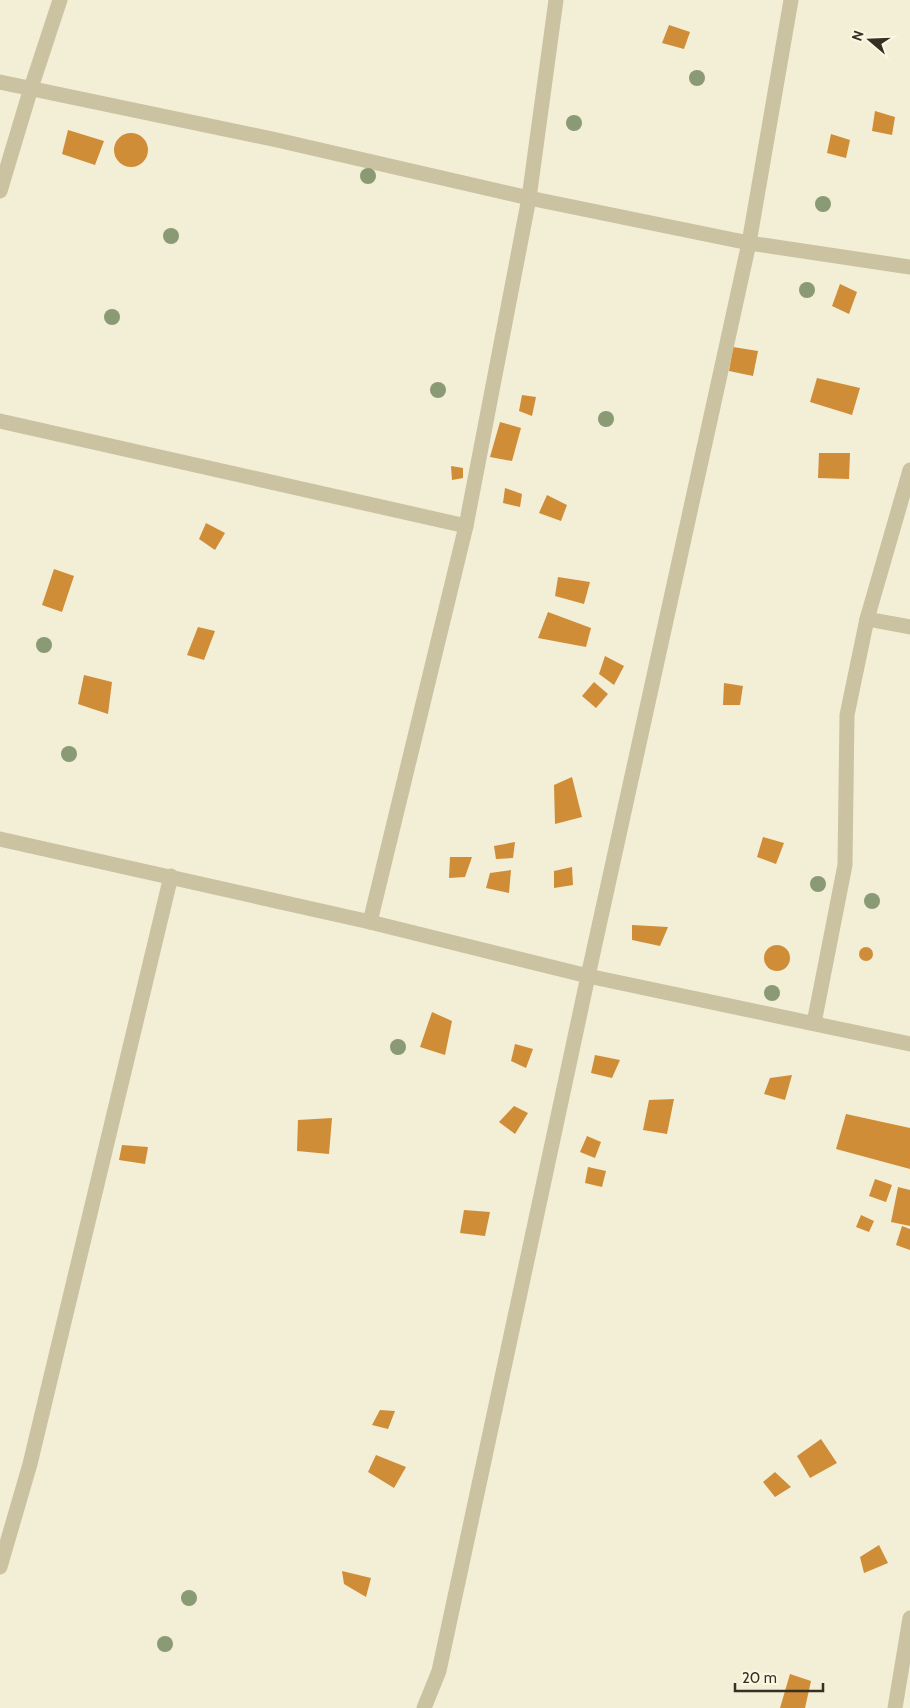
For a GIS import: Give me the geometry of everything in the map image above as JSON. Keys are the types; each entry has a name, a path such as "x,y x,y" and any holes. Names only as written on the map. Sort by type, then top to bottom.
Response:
{"street":[{"path":"0,191 60,0"},
{"path":"370,922 466,526 529,198 556,0"},
{"path":"424,1708 439,1670 748,243 792,0"},
{"path":"0,82 277,140 529,198 748,243 910,267"},
{"path":"0,421 466,526"},
{"path":"814,1023 845,865 847,714 867,619 910,470"},
{"path":"867,619 910,627"},
{"path":"0,838 370,922 588,976 910,1044"},
{"path":"0,1567 30,1464 171,876"},
{"path":"895,1708 910,1618"}],"building":[{"path":"669,25 690,32 684,49 662,43"},
{"path":"875,111 895,117 892,135 872,131"},
{"path":"68,130 104,141 95,165 62,154"},
{"path":"131,133 143,138 148,150 143,162 131,167 119,162 114,150 119,138"},
{"path":"831,134 850,140 846,158 827,153"},
{"path":"840,284 857,292 849,314 832,306"},
{"path":"733,347 758,351 753,376 729,371"},
{"path":"817,378 860,388 852,415 810,402"},
{"path":"522,395 536,397 532,416 519,411"},
{"path":"500,422 521,428 512,461 490,457"},
{"path":"819,453 850,453 849,479 818,478"},
{"path":"451,466 463,468 463,478 452,480"},
{"path":"505,488 522,494 520,507 503,503"},
{"path":"547,495 567,505 561,521 539,513"},
{"path":"206,523 225,533 215,550 199,539"},
{"path":"54,569 74,576 62,612 42,605"},
{"path":"558,577 590,582 584,604 555,596"},
{"path":"548,612 591,628 586,647 538,638"},
{"path":"198,627 215,631 204,660 187,655"},
{"path":"605,656 624,666 614,685 599,674"},
{"path":"84,675 112,682 108,714 78,704"},
{"path":"594,682 608,694 596,708 582,696"},
{"path":"724,683 743,686 740,705 723,705"},
{"path":"572,777 582,817 555,824 554,785"},
{"path":"763,837 784,843 776,864 757,857"},
{"path":"515,842 513,858 496,859 494,846"},
{"path":"450,857 472,857 465,877 449,878"},
{"path":"572,867 573,885 554,888 554,871"},
{"path":"511,870 509,893 486,888 490,873"},
{"path":"632,925 668,927 660,946 632,940"},
{"path":"777,945 786,949 790,958 786,967 777,971 768,967 764,958 768,949"},
{"path":"863,947 869,947 873,954 869,961 863,961 859,957 859,951"},
{"path":"432,1012 452,1021 445,1055 420,1047"},
{"path":"515,1044 533,1049 526,1068 511,1061"},
{"path":"595,1055 620,1060 612,1078 591,1073"},
{"path":"792,1075 785,1100 764,1094 770,1078"},
{"path":"674,1099 667,1134 643,1130 649,1100"},
{"path":"514,1106 528,1113 515,1134 499,1122"},
{"path":"846,1114 910,1128 910,1169 836,1149"},
{"path":"332,1118 329,1154 297,1151 298,1120"},
{"path":"587,1136 601,1142 595,1158 580,1152"},
{"path":"122,1145 148,1147 145,1164 119,1160"},
{"path":"588,1167 606,1171 602,1187 585,1183"},
{"path":"875,1179 892,1185 886,1202 869,1196"},
{"path":"898,1187 910,1190 910,1226 891,1222"},
{"path":"464,1210 490,1212 485,1236 460,1233"},
{"path":"861,1215 874,1221 869,1232 856,1227"},
{"path":"902,1226 910,1229 910,1250 896,1245"},
{"path":"380,1410 395,1411 388,1429 372,1425"},
{"path":"821,1439 837,1463 810,1478 797,1456"},
{"path":"376,1455 406,1467 394,1488 368,1472"},
{"path":"775,1472 791,1487 775,1497 763,1482"},
{"path":"879,1545 888,1563 864,1573 860,1557"},
{"path":"342,1571 371,1578 366,1597 344,1584"},
{"path":"790,1674 811,1681 805,1708 780,1708"}]}
